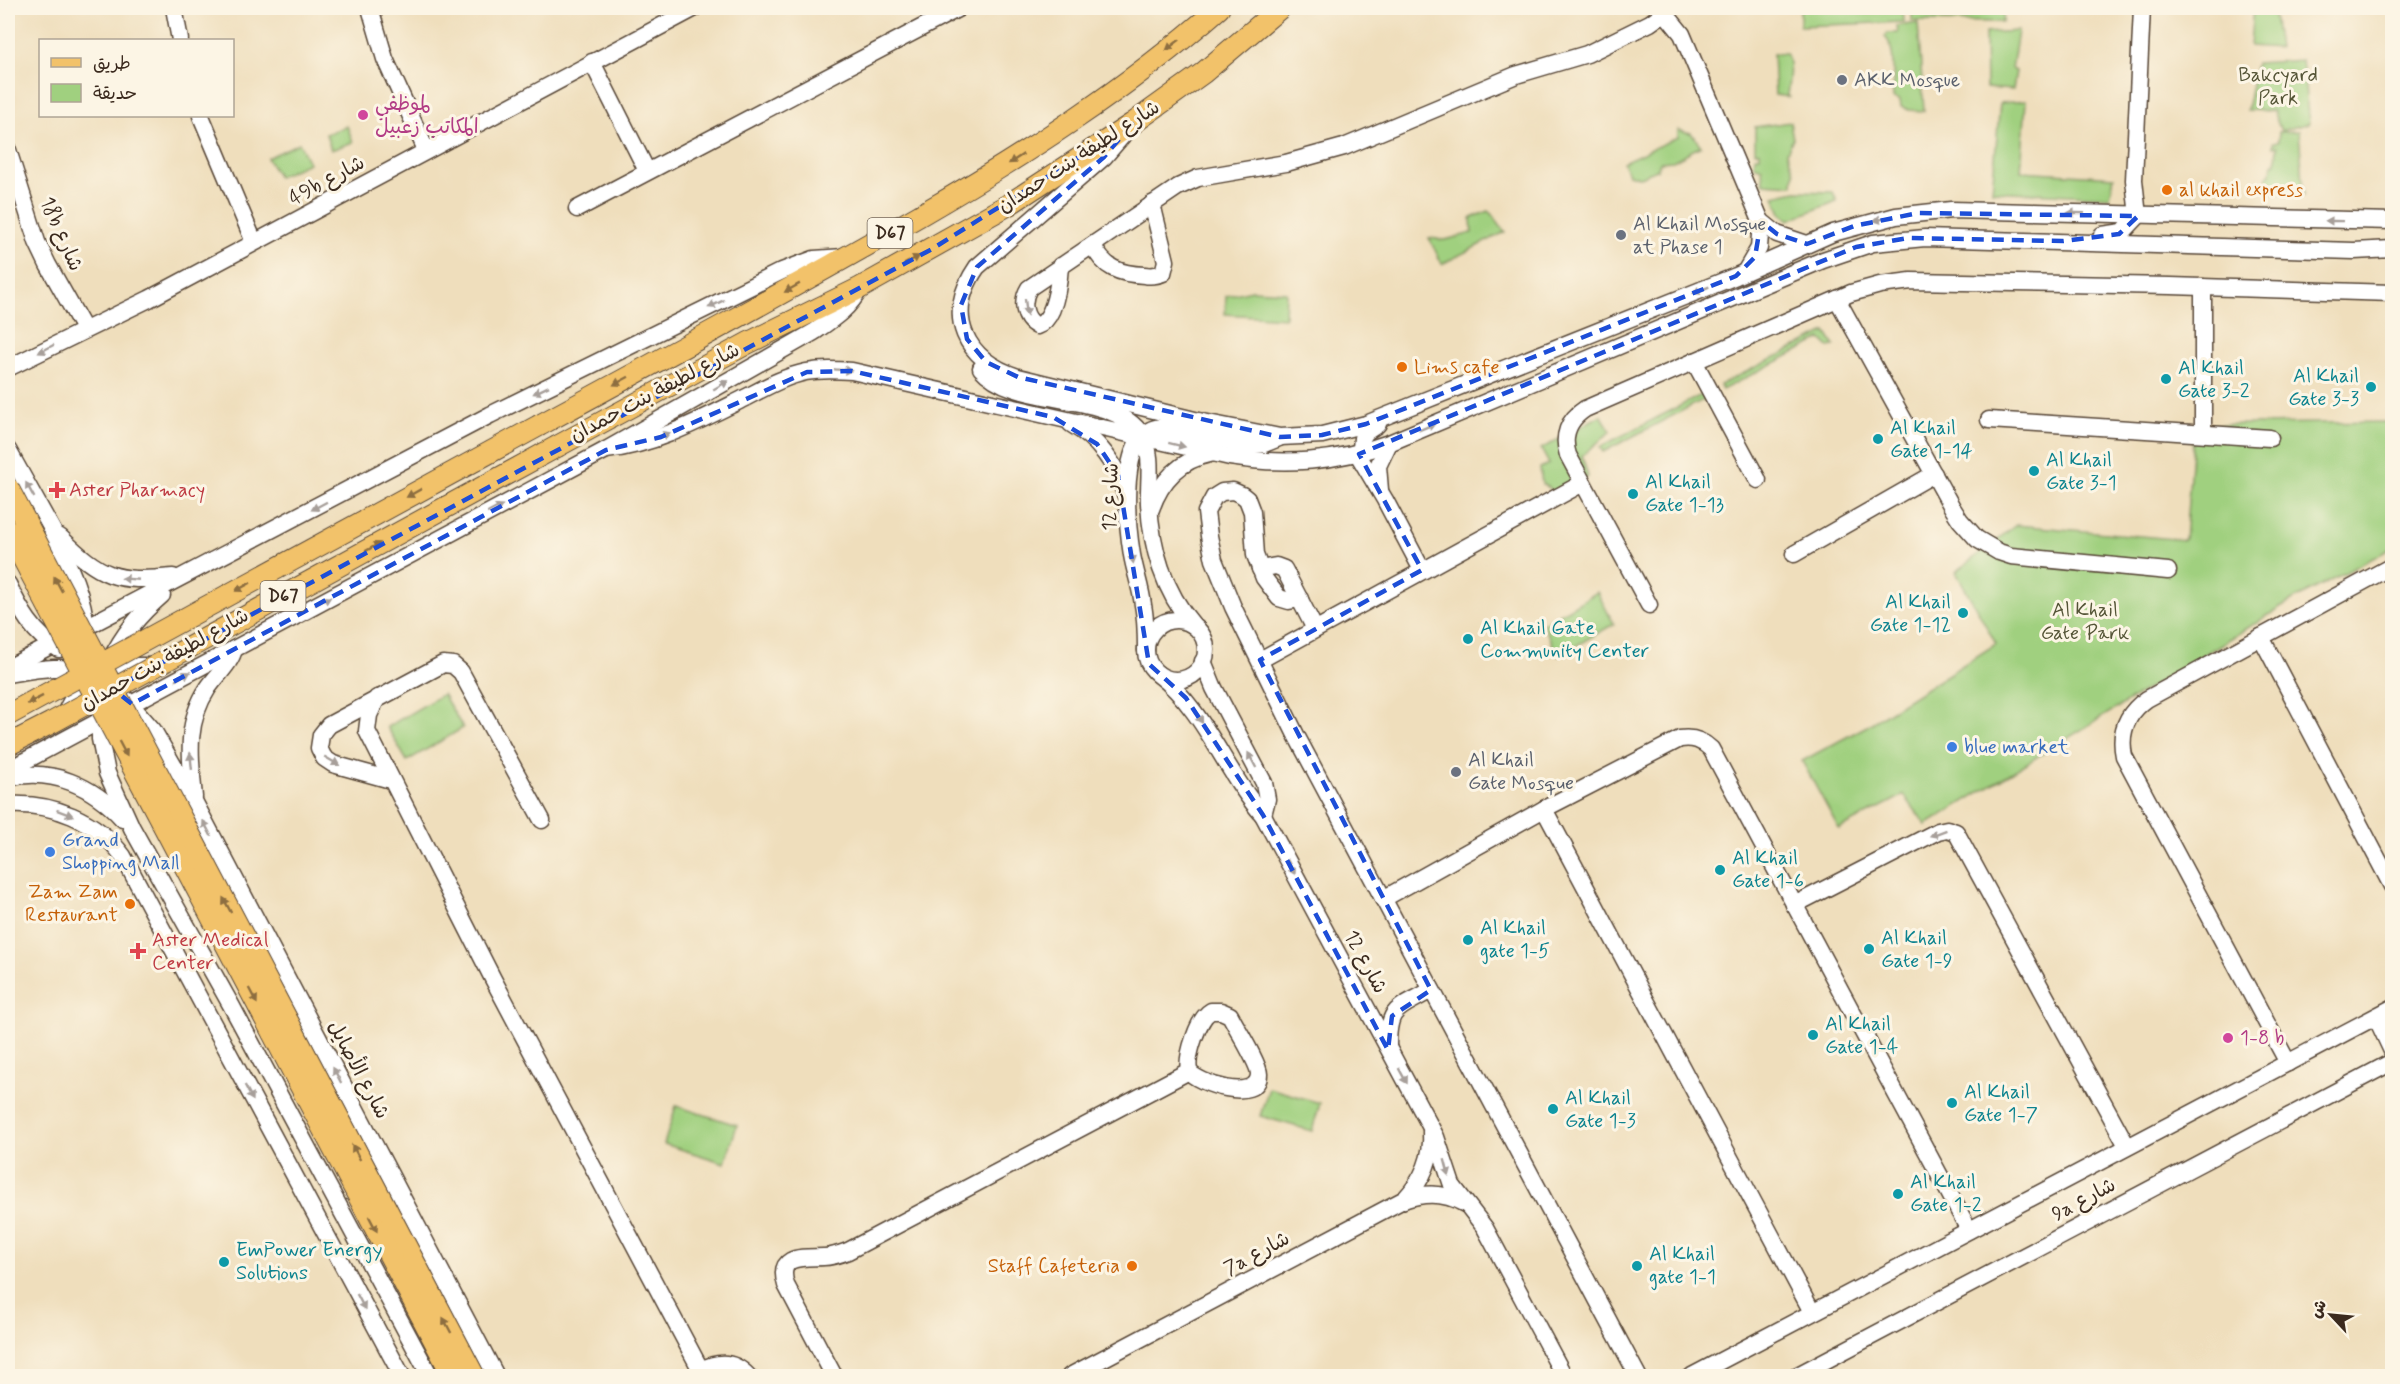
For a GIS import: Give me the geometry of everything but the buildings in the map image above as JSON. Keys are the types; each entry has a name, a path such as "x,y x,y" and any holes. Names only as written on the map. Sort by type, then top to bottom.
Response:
{"main road":[{"name":"شارع لطيفة بنت حمدان","path":"8,715 848,257 964,191 1035,147 1136,73 1219,8"},
{"name":"شارع لطيفة بنت حمدان","path":"8,745 748,344 860,288 1008,205 1132,124 1203,73 1280,8"},
{"path":"8,488 474,1377"},
{"path":"8,530 453,1377"}],"street":[{"path":"174,8 180,39"},
{"path":"370,8 385,59 426,150"},
{"path":"577,208 959,8"},
{"path":"2063,241 2091,235 2119,234 2128,228 2138,216 2134,180 2142,8"},
{"name":"49b شارع","path":"8,368 149,299 685,10"},
{"path":"1060,266 1178,187 1198,178 1286,163 1344,147 1515,75 1587,54 1650,23 1668,10 1682,34 1761,221 1759,248 1745,272"},
{"path":"592,62 647,171"},
{"path":"201,117 254,243"},
{"path":"1132,124 1104,157 977,267 965,287 961,305 964,332 981,369 999,383 1114,413 1130,423 1143,436"},
{"name":"18b شارع","path":"8,150 37,242 84,329"},
{"path":"2114,214 2126,198 2134,180"},
{"path":"1093,245 1102,260 1115,270 1155,276 1163,273 1166,261 1152,204"},
{"path":"972,348 993,366 1018,377 1203,422 1280,437 1308,437 1337,433 1405,409 1854,226 1918,213 1952,210 2392,221"},
{"path":"1761,221 1786,239 1807,244"},
{"path":"606,450 648,442 784,379 807,372 829,369 852,370 1248,460 1286,463 1323,461 1360,454 1389,443 1856,247 1890,240 1925,238 2063,241 2354,251 2392,249"},
{"path":"8,668 490,415 789,267 814,259 848,257"},
{"path":"1649,605 1568,455 1565,442 1568,427 1578,413 1837,299 1880,285 1911,281 2392,293"},
{"path":"2203,287 2203,433"},
{"path":"8,770 606,450 814,332 843,312 854,300 860,288"},
{"path":"1837,299 1960,520 1977,538 2000,552 2024,558 2168,572"},
{"path":"1694,361 1758,480"},
{"path":"1405,409 1366,432 1362,438 1360,454 1365,469 1381,491 1422,570"},
{"path":"1053,417 1077,428 1097,444 1118,475 1128,511"},
{"path":"1989,420 2270,438"},
{"path":"1143,436 1149,430 1162,427 1247,445 1264,444 1280,437"},
{"name":"شارع 12","path":"1143,436 1131,460 1128,511 1132,555 1144,612 1146,651"},
{"name":"شارع 12","path":"1143,436 1148,458 1149,512 1164,579 1176,604 1193,625"},
{"path":"1381,491 1378,466 1389,443"},
{"path":"8,450 53,531 79,591 86,628 83,666 77,690 62,719 34,746 8,761"},
{"path":"1149,512 1163,483 1173,471 1187,462 1212,453"},
{"path":"1794,554 1934,474"},
{"path":"1260,660 1583,483"},
{"path":"1315,629 1300,599 1284,600 1274,595 1260,569 1252,541 1251,505 1238,492 1228,491 1218,494 1210,501 1206,512 1211,548 1225,590 1297,737 1638,1377"},
{"path":"53,531 83,560 111,576 138,580 183,576"},
{"path":"2288,1063 2124,756 2122,737 2127,719 2139,704 2392,567"},
{"path":"183,576 140,614 127,630 106,675 99,721 107,773 132,828 231,1005 430,1377"},
{"name":"شارع الأصايل","path":"8,584 24,616 35,631 51,645 83,666 106,675 153,730 195,803 496,1377"},
{"path":"1181,620 1193,625 1202,635 1206,648 1203,661 1197,670 1189,677 1178,680 1168,679 1158,674 1149,664 1146,651 1148,638 1156,627 1167,621 1181,620"},
{"path":"2261,637 2392,886"},
{"path":"106,675 234,648"},
{"path":"195,803 189,751 193,718 207,690 230,659 234,648"},
{"path":"1203,661 1214,688 1264,783 1267,799 1263,815"},
{"path":"391,780 333,764 324,758 319,748 321,735 335,722 443,664 458,668 542,820"},
{"path":"8,674 83,666"},
{"name":"شارع 12","path":"1158,674 1173,685 1191,705 1243,790 1263,815 1431,1127 1452,1185 1485,1228 1564,1377"},
{"path":"377,698 369,715 367,731 504,1000 701,1374 716,1363 724,1363 740,1369 748,1377"},
{"path":"335,722 367,731"},
{"path":"1383,899 1544,809 1680,739 1695,738 1711,749 1969,1230"},
{"path":"8,778 43,775 69,780 104,801 132,828"},
{"path":"8,805 35,806 69,814 92,826 113,842 123,856 402,1377"},
{"path":"1544,809 1812,1312"},
{"path":"1794,904 1943,829 1952,830 1959,835 2127,1146"},
{"path":"1388,1050 1388,1026 1392,1016 1431,990"},
{"path":"231,1005 237,1071"},
{"path":"1692,1377 2392,1008"},
{"path":"1211,1011 1221,1011 1230,1015 1258,1069 1259,1078 1255,1086 1243,1091 1199,1079 1189,1071 1188,1062 1200,1020 1211,1011"},
{"path":"2376,1017 2392,1051"},
{"name":"9a شارع","path":"1796,1377 2392,1062"},
{"path":"834,1377 786,1284 785,1270 790,1261 799,1256 832,1256 848,1251 1189,1071"},
{"path":"1403,1200 1424,1173 1431,1150 1431,1127"},
{"name":"7a شارع","path":"1070,1377 1403,1200 1425,1194 1436,1194 1458,1200 1468,1206"}],"highlighted area":[{"path":"1132,124 1104,157 977,267 961,305 967,339 986,362 1018,377 1280,437 1322,435 1366,424 1736,276 1755,257 1761,221 1777,234 1807,244 1854,226 1918,213 2138,216 2119,234 2063,241 1908,238 1856,247 1359,454 1422,570 1260,660 1431,990 1392,1016 1388,1050 1263,815 1186,698 1149,664 1118,475 1097,444 1053,417 852,371 807,372 661,437 606,450 132,704 113,689 932,249"}],"green space":[{"path":"1800,8 1903,8 1904,22 1800,26"},
{"path":"1912,8 2004,8 2003,22 1912,21"},
{"path":"2253,8 2273,8 2279,48 2250,46"},
{"path":"1918,23 1924,111 1901,107 1900,100 1893,98 1893,57 1889,42 1885,37 1887,33 1898,33 1897,26"},
{"path":"2018,31 2012,69 2016,71 2013,90 1986,88 1985,33"},
{"path":"1786,53 1789,68 1787,95 1790,97 1775,95 1773,54"},
{"name":"Bakcyard Park","path":"2302,60 2309,123 2281,131 2273,111 2247,110 2256,63"},
{"path":"2026,101 2021,171 2114,177 2110,197 1992,191 2000,103"},
{"path":"1790,122 1793,139 1787,152 1794,172 1793,185 1763,183 1762,168 1754,165 1755,156 1760,156 1760,151 1755,151 1755,127"},
{"path":"347,126 353,142 331,150 326,134"},
{"path":"1678,130 1691,133 1701,146 1673,161 1660,162 1657,170 1640,177 1629,174 1623,162 1678,137"},
{"path":"2299,131 2304,195 2269,192 2267,176 2270,175 2273,164 2276,162 2277,146 2273,147 2273,142 2278,141 2279,132"},
{"path":"299,143 309,163 278,177 267,158"},
{"path":"1796,191 1833,192 1837,201 1789,220 1781,213 1774,196"},
{"path":"1489,211 1505,232 1442,264 1429,238 1445,240 1472,233 1471,218"},
{"path":"1252,290 1286,292 1285,318 1225,314 1226,296"},
{"path":"1826,332 1835,346 1829,347 1821,339 1722,390 1720,385"},
{"path":"1703,394 1705,399 1603,452 1600,447"},
{"path":"1601,415 1611,431 1582,456 1588,477 1555,495 1550,488 1542,484 1540,468 1549,464 1541,449"},
{"name":"Al Khail Gate Park","path":"2388,422 2392,433 2392,548 2295,599 1926,825 1904,795 1839,829 1802,761 1867,726 1996,644 1956,572 2016,525 2185,540 2194,425"},
{"path":"1597,592 1614,624 1558,656 1543,624"},
{"path":"443,694 463,728 407,761 387,727"},
{"path":"1269,1088 1320,1103 1312,1131 1260,1116"},
{"path":"676,1106 737,1125 725,1163 664,1144"}],"place":[{"name":"AKK Mosque","path":"1842,80"},
{"name":"لموظفي المكاتب زعبيل","path":"363,115"},
{"name":"al khail express","path":"2167,190"},
{"name":"Al Khail Mosque at Phase 1","path":"1621,235"},
{"name":"Lims cafe","path":"1402,367"},
{"name":"Al Khail Gate 3-2","path":"2166,379"},
{"name":"Al Khail Gate 3-3","path":"2371,387"},
{"name":"Al Khail Gate 1-14","path":"1878,439"},
{"name":"Al Khail Gate 3-1","path":"2034,471"},
{"name":"Aster Pharmacy","path":"57,490"},
{"name":"Al Khail Gate 1-13","path":"1633,494"},
{"name":"Al Khail Gate 1-12","path":"1963,613"},
{"name":"Al Khail Gate Community Center","path":"1468,639"},
{"name":"blue market","path":"1952,747"},
{"name":"Al Khail Gate Mosque","path":"1456,772"},
{"name":"Grand Shopping Mall","path":"50,852"},
{"name":"Al Khail Gate 1-6","path":"1720,870"},
{"name":"Zam Zam Restaurant","path":"130,904"},
{"name":"Al Khail gate 1-5","path":"1468,940"},
{"name":"Al Khail Gate 1-9","path":"1869,949"},
{"name":"Aster Medical Center","path":"138,951"},
{"name":"Al Khail Gate 1-4","path":"1813,1035"},
{"name":"1-8 b","path":"2228,1038"},
{"name":"Al Khail Gate 1-7","path":"1952,1103"},
{"name":"Al Khail Gate 1-3","path":"1553,1109"},
{"name":"Al Khail Gate 1-2","path":"1898,1194"},
{"name":"EmPower Energy Solutions","path":"224,1262"},
{"name":"Staff Cafeteria","path":"1132,1266"},
{"name":"Al Khail gate 1-1","path":"1637,1266"}]}
